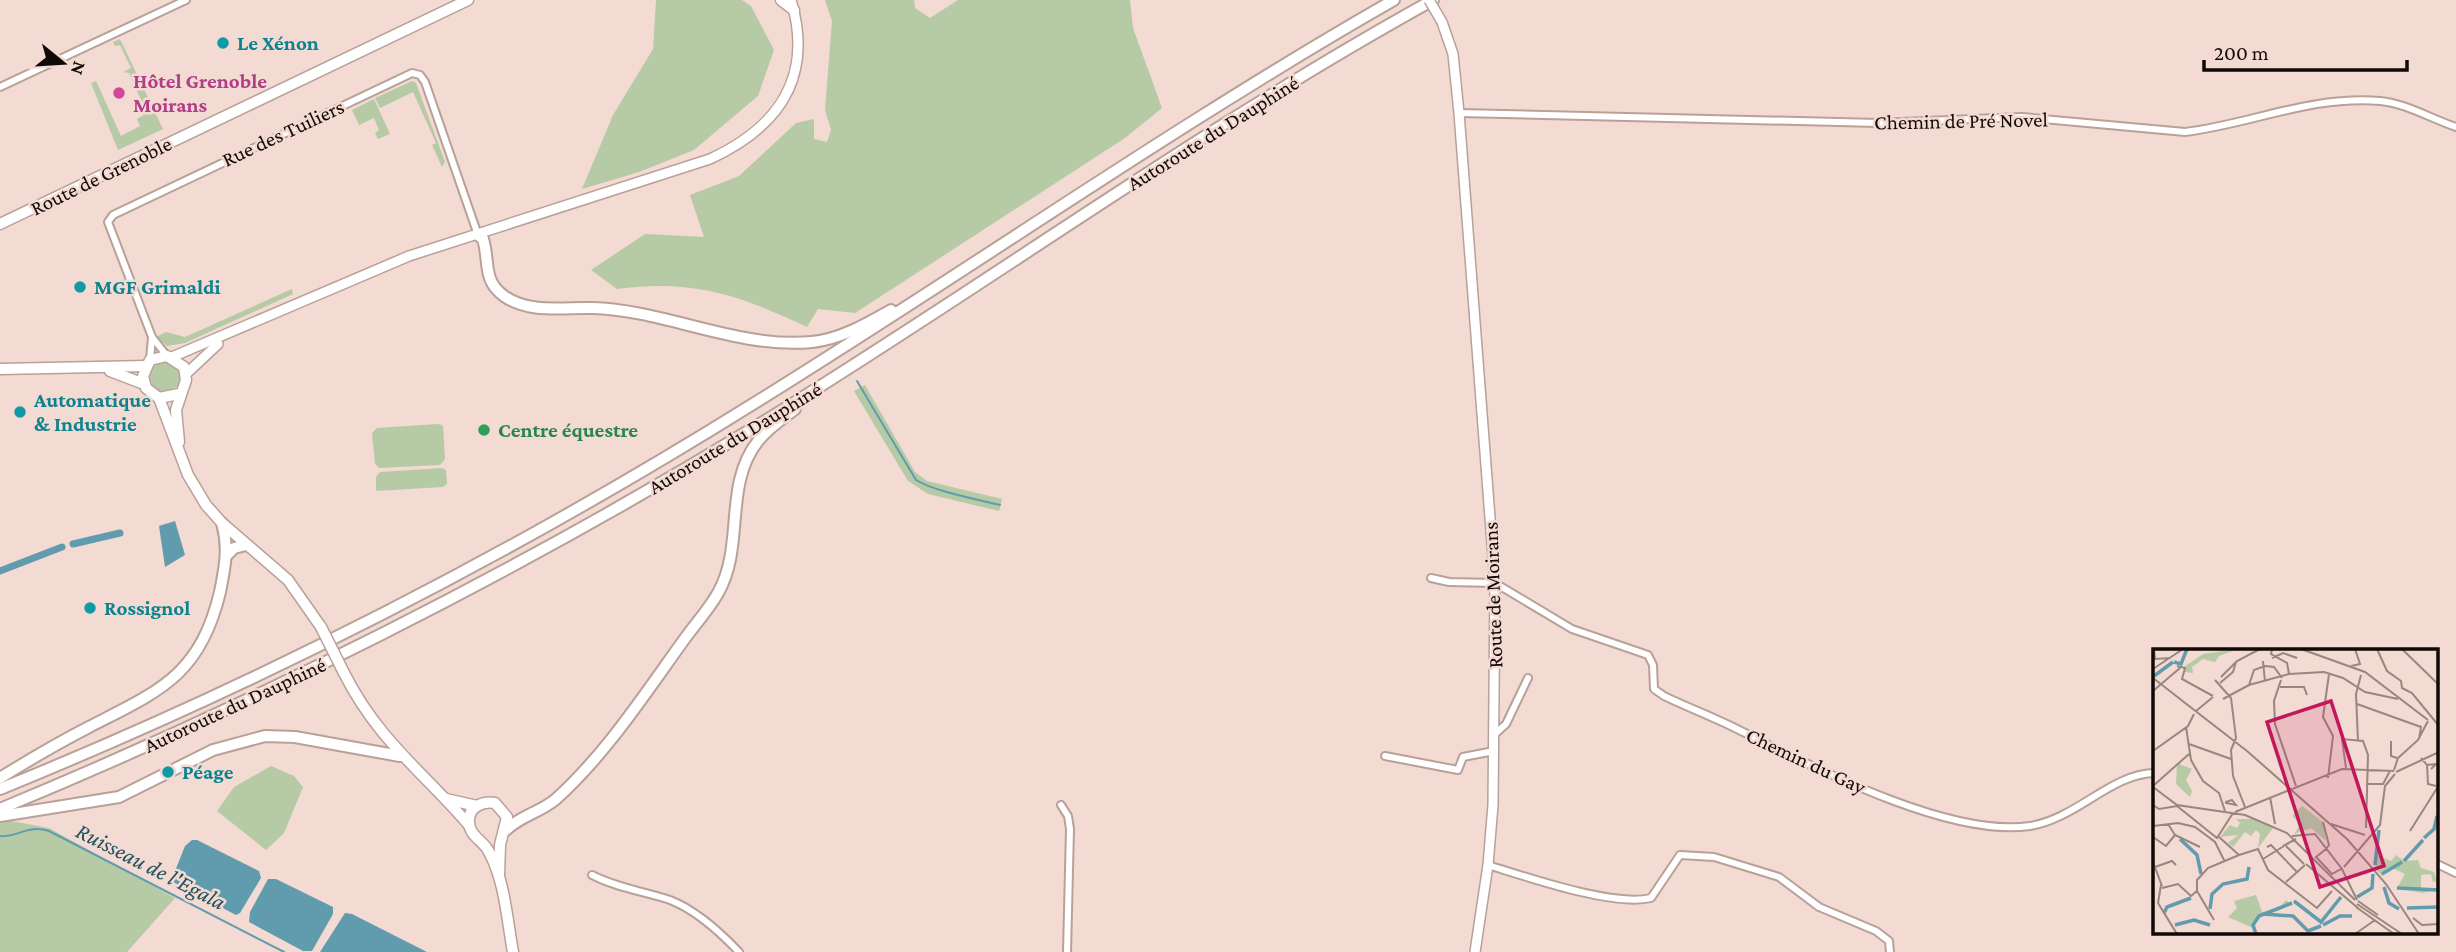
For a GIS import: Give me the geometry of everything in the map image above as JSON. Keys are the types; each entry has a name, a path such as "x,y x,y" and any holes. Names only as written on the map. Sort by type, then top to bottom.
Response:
{"highway":[{"name":"Autoroute du Dauphiné","path":"0,789 230,688 450,578 666,457 962,272 1246,88 1394,0"},
{"name":"Autoroute du Dauphiné","path":"0,809 235,707 422,615 598,520 838,375 1244,112 1431,0"},
{"path":"478,235 485,247 489,279 497,291 514,302 533,307 593,308 642,313 708,331 789,342 811,342 844,334 962,272"},
{"path":"504,832 545,807 562,793 663,670 723,584 731,556 739,480 751,450 769,429 838,375"},
{"path":"0,778 78,733 145,701 165,686 202,644 214,618 227,555 222,523"},
{"path":"227,555 234,548 246,545"},
{"path":"0,816 120,797 220,747 265,736 295,737 400,756"}],"main road":[{"name":"Route de Grenoble","path":"0,224 468,0"},
{"path":"781,0 792,4"},
{"path":"0,369 103,368 148,363 170,356 184,367 186,374 176,410 179,449"},
{"path":"144,384 148,363"},
{"path":"103,368 144,384 150,393 159,398 188,475 222,523 288,580 321,627 362,707 400,756 468,824 472,834 489,851 499,876 513,952"},
{"path":"159,398 179,394"},
{"path":"443,798 477,806 489,802 500,806 507,817 499,876"},
{"path":"468,824 477,806"},
{"path":"480,840 492,841 504,832"}],"street":[{"path":"0,87 186,0"},
{"name":"Route de Moirans","path":"1431,0 1453,54 1494,583 1495,732 1488,865 1475,952"},
{"path":"170,356 233,334 363,274 710,159 755,134 773,116 792,80 799,38 792,4"},
{"name":"Rue des Tuiliers","path":"170,356 152,337 108,222 113,215 412,73 420,75 425,82 478,235"},
{"name":"Chemin de Pré Novel","path":"1459,113 1878,123 2022,117 2185,132 2209,129 2316,102 2357,100 2392,104 2456,127"},
{"path":"186,374 204,354 233,334"},
{"name":"Rue des Tuiliers","path":"148,363 152,337"},
{"path":"1431,578 1449,582 1494,583"},
{"name":"Chemin du Gay","path":"1494,583 1572,629 1648,655 1653,665 1652,685 1660,694 1831,775 1916,807 1975,824 2031,826 2068,815 2137,773 2153,773"},
{"path":"1495,732 1506,724 1528,678"},
{"path":"1385,757 1458,770 1464,757 1494,751"},
{"path":"1061,805 1070,829 1067,952"},
{"path":"1488,865 1586,892 1641,900 1651,898 1681,855 1714,858 1789,881 1819,907 1876,931 1889,941 1890,952"},
{"path":"2438,864 2456,873"},
{"path":"592,875 623,889 678,904 704,920 739,952"}],"green space":[{"path":"656,0 742,0 751,6 774,50 758,96 694,150 639,172 582,189 613,115 653,49"},
{"path":"825,0 914,0 915,8 930,18 958,0 1130,0 1133,28 1162,108 1125,138 855,313 818,309 807,327 759,306 715,292 669,286 617,289 591,270 645,234 704,237 690,195 739,176 796,123 814,119 814,139 827,142 831,130 825,110 832,21"},
{"path":"120,39 163,129 118,150 91,83 96,81 121,136 140,126 137,119 147,113 129,73 123,72 131,68 120,45 115,46 113,42"},
{"path":"412,81 416,83 445,162 442,167 432,145 436,143 413,92 380,108 375,98"},
{"path":"374,99 390,134 378,139 375,133 379,130 374,118 359,125 352,110"},
{"path":"292,289 293,294 185,343 167,346 156,337 166,332 185,337"},
{"path":"165,362 176,366 180,377 176,388 165,392 154,388 150,377 154,366"},
{"path":"865,385 915,472 927,481 1002,499 999,511 928,494 908,481 854,391"},
{"path":"439,424 443,426 445,459 440,465 379,468 375,464 372,433 377,428"},
{"path":"442,468 446,470 447,484 443,487 376,491 376,477 380,472"},
{"path":"271,766 294,776 303,787 284,833 266,850 217,811 234,787"},
{"path":"6,820 49,828 175,898 127,952 0,952 0,823"}],"water":[{"path":"175,521 185,555 165,567 159,526"},
{"path":"192,840 259,871 261,878 240,913 236,915 171,881 185,846"},
{"path":"268,879 276,879 333,907 333,914 312,951 303,951 249,922 250,912"},
{"path":"345,913 352,914 427,952 320,952"}],"waterway":[{"path":"857,381 916,480 945,492 1000,505"},
{"path":"73,544 120,533"},
{"path":"0,571 62,547"},
{"name":"Ruisseau de l'Egala","path":"0,836 35,829 49,831 284,952"}],"place":[{"name":"Le Xénon","path":"223,43"},
{"name":"Hôtel Grenoble Moirans","path":"119,93"},
{"name":"MGF Grimaldi","path":"80,287"},
{"name":"Automatique & Industrie","path":"20,412"},
{"name":"Centre équestre","path":"484,430"},
{"name":"Rossignol","path":"90,608"},
{"name":"Péage","path":"168,772"}]}
